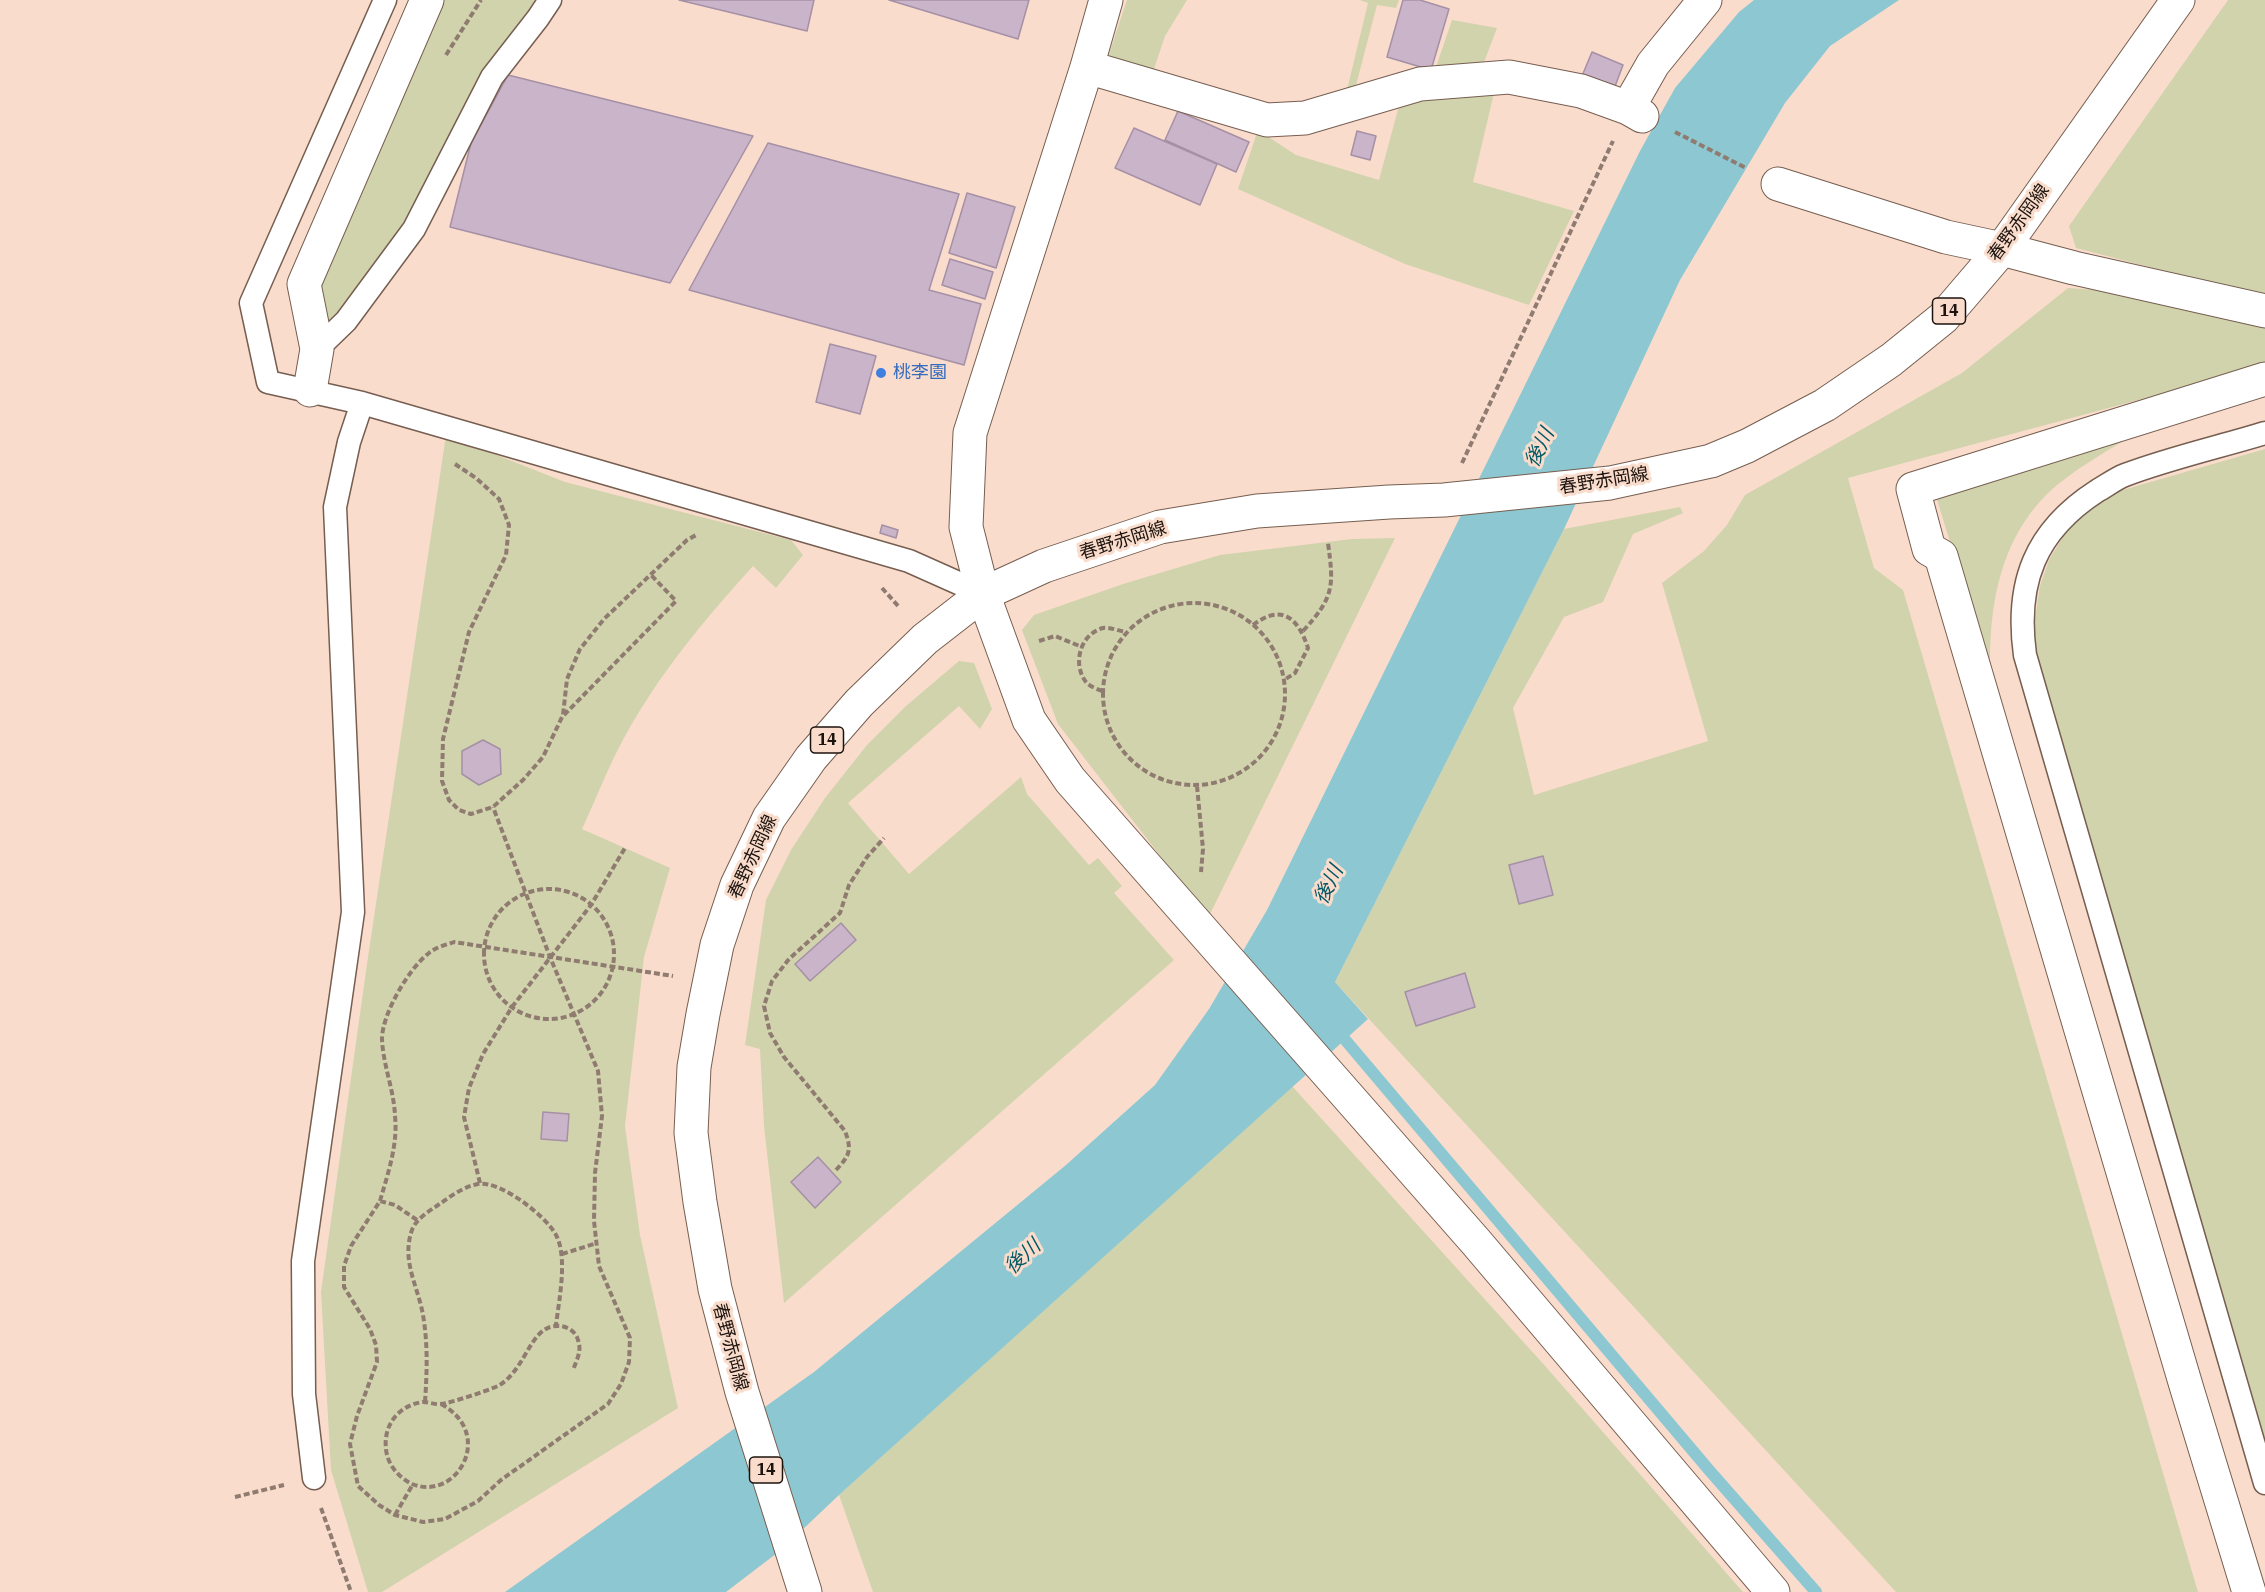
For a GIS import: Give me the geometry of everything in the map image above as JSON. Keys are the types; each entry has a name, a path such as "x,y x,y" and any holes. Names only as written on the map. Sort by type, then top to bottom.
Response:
{"street":[{"path":"310,390 317,349 304,284 427,0"},
{"path":"1106,0 1087,67 970,433 966,527 983,594 1029,720 1070,780 1476,1242 1773,1592"},
{"path":"1087,67 1267,120 1305,118 1419,84 1509,77 1581,91 1635,112 1653,64 1705,0"},
{"name":"春野赤岡線","path":"805,1592 742,1392 715,1288 691,1134 694,1067 717,945 737,885 769,818 811,758 859,703 925,639 983,594 1044,566 1160,527 1257,511 1389,502 1450,486 1610,483 1711,461 1747,446 1825,405 1891,360 1943,318 2002,249 2178,0"},
{"path":"1778,184 1946,237 2265,311"},
{"path":"2249,1592 1941,556 1929,549 1913,489 2265,379"}],"lane":[{"path":"385,0 251,303 268,382 362,403 909,561 983,594"},
{"path":"317,349 346,321 414,229 492,77 550,0"},
{"path":"303,1481 303,1261 353,912 335,507 349,442 362,403"},
{"path":"2265,433 2123,476 2066,514 2049,532 2036,555 2022,604 2021,630 2031,678 2265,1483"}],"path":[{"path":"1450,486 1635,112 1778,184"},
{"path":"476,478 499,499 509,525 506,555 469,632 443,739 442,781 449,800 459,810 471,814 493,807 523,780 543,757 563,715 676,600 650,574"},
{"path":"563,715 567,679 579,649 604,618 650,574 687,540 701,533"},
{"path":"1302,631 1319,613 1328,597 1333,578 1327,533"},
{"path":"1193,603 1218,606 1242,616 1253,625 1266,638 1274,651 1284,680 1285,695 1282,718 1274,740 1260,758 1241,773 1220,782 1197,786 1174,784 1151,776 1132,763 1117,744 1107,723 1103,691 1104,676 1112,653 1126,632 1146,617 1161,610 1193,603"},
{"path":"1253,625 1265,616 1281,614 1294,620 1302,631 1308,648 1295,673 1284,680"},
{"path":"1103,691 1087,684 1078,667 1082,646 1092,632 1106,627 1126,632"},
{"path":"1036,643 1055,636 1082,646"},
{"path":"1178,904 1200,876 1203,849 1197,786"},
{"path":"493,807 550,957 598,1071 602,1116 594,1221 599,1266 630,1338 629,1362 621,1384 608,1404 501,1480 478,1501 445,1519 423,1522 395,1515 379,1505 358,1486 350,1444 357,1416 377,1362 376,1345 370,1329 344,1287 344,1266 351,1246 380,1201 393,1155 396,1115 386,1070 382,1036 388,1012 415,965 431,951 454,942 484,946 550,957 673,976"},
{"path":"836,1170 847,1158 850,1145 845,1131 784,1057 770,1032 764,1006 772,981 789,959 840,913 849,885 867,856 884,838"},
{"path":"480,1183 464,1117 469,1088 483,1054 512,1007 591,905 625,848"},
{"path":"540,890 558,890 576,894 591,905 603,919 610,933 614,950 612,966 599,996 588,1007 561,1018 538,1019 512,1007 494,991 487,979 483,960 484,946 495,918 507,904 525,894 540,890"},
{"path":"425,1402 428,1354 423,1312 412,1278 407,1250 412,1229 417,1220 462,1189 480,1183 503,1190 545,1219 556,1235 562,1254 556,1325"},
{"path":"380,1201 395,1205 417,1220"},
{"path":"562,1254 597,1243"},
{"path":"441,1404 498,1385 518,1368 543,1330 556,1325 567,1327 578,1336 581,1350 573,1370"},
{"path":"425,1402 441,1404 453,1410 462,1421 467,1434 468,1448 459,1471 440,1485 426,1487 413,1484 393,1469 386,1456 385,1441 388,1426 397,1413 410,1405 425,1402"},
{"path":"236,1497 303,1481 322,1511 351,1592"},
{"path":"395,1515 413,1484"}],"green space":[{"path":"443,0 540,0 475,83 409,225 328,334 314,299"},
{"path":"1127,0 1187,0 1165,36 1151,78 1116,68 1109,54"},
{"path":"1360,0 1399,0 1396,8 1377,5 1355,89 1346,94 1368,3"},
{"path":"2228,0 2265,0 2265,297 2076,248 2069,226"},
{"path":"1452,20 1497,28 1481,70 1435,70"},
{"path":"1494,93 1473,182 1574,211 1529,305 1405,264 1238,189 1258,130 1296,155 1379,180 1400,102"},
{"path":"2068,288 2128,292 2265,321 2265,366 1848,478 1874,568 1903,590 2198,1592 1896,1592 1335,982 1564,529 1680,507 1683,513 1633,534 1603,602 1564,617 1513,708 1534,795 1708,741 1662,583 1704,551 1727,525 1745,495 1962,373"},
{"path":"2134,434 2057,485 2031,513 2018,533 2000,577 1995,600 1990,672 1935,493"},
{"path":"446,435 565,482 791,540 803,555 776,588 753,566 700,627 667,670 638,714 613,760 582,829 670,868 644,957 625,1126 640,1235 678,1408 382,1592 368,1592 331,1470 321,1292 367,964"},
{"path":"2265,449 2265,1439 2035,673 2031,645 2040,586 2049,560 2064,535 2083,514 2109,494"},
{"path":"1395,538 1210,914 1189,893 1058,724 1022,630 1034,615 1123,584 1220,555 1352,539"},
{"path":"959,661 974,663 992,709 980,729 959,706 848,803 909,874 1021,777 1027,794 1089,865 1098,858 1122,886 1114,893 1174,960 784,1303 764,1126 760,1049 745,1045 766,900 791,850 825,798 867,745 906,706"},
{"path":"1292,1086 1546,1367 1743,1592 873,1592 839,1495"}],"water":[{"name":"後川","path":"1754,0 1899,0 1830,46 1785,103 1680,280 1564,529 1335,982 1368,1019 839,1495 781,1550 726,1592 505,1592 814,1372 1066,1165 1155,1085 1209,1009 1267,910 1640,151 1675,88 1739,12"}],"building":[{"path":"679,0 814,0 807,31"},
{"path":"889,0 1029,0 1018,39"},
{"path":"1403,0 1420,0 1449,9 1431,70 1387,57"},
{"path":"1592,52 1623,65 1614,89 1582,76"},
{"path":"508,75 753,136 670,283 450,227 471,143"},
{"path":"1178,111 1249,142 1236,172 1165,140"},
{"path":"1134,128 1217,164 1200,205 1115,168"},
{"path":"1357,131 1376,136 1370,160 1351,155"},
{"path":"768,143 959,194 929,290 981,304 964,365 689,290"},
{"path":"967,193 1015,207 996,268 949,253"},
{"path":"950,259 993,272 985,299 942,285"},
{"path":"830,344 876,356 860,414 816,402"},
{"path":"882,525 898,530 896,538 880,533"},
{"path":"483,740 500,749 501,774 479,785 462,774 462,751"},
{"path":"1543,856 1553,895 1519,904 1509,865"},
{"path":"841,923 856,940 810,981 795,964"},
{"path":"1465,973 1475,1007 1416,1026 1405,992"},
{"path":"543,1112 569,1114 567,1141 541,1139"},
{"path":"818,1157 841,1182 815,1208 791,1182"}],"waterway":[{"path":"1336,1029 1709,1470 1816,1592"}],"place":[{"name":"桃李園","path":"881,373"}]}
